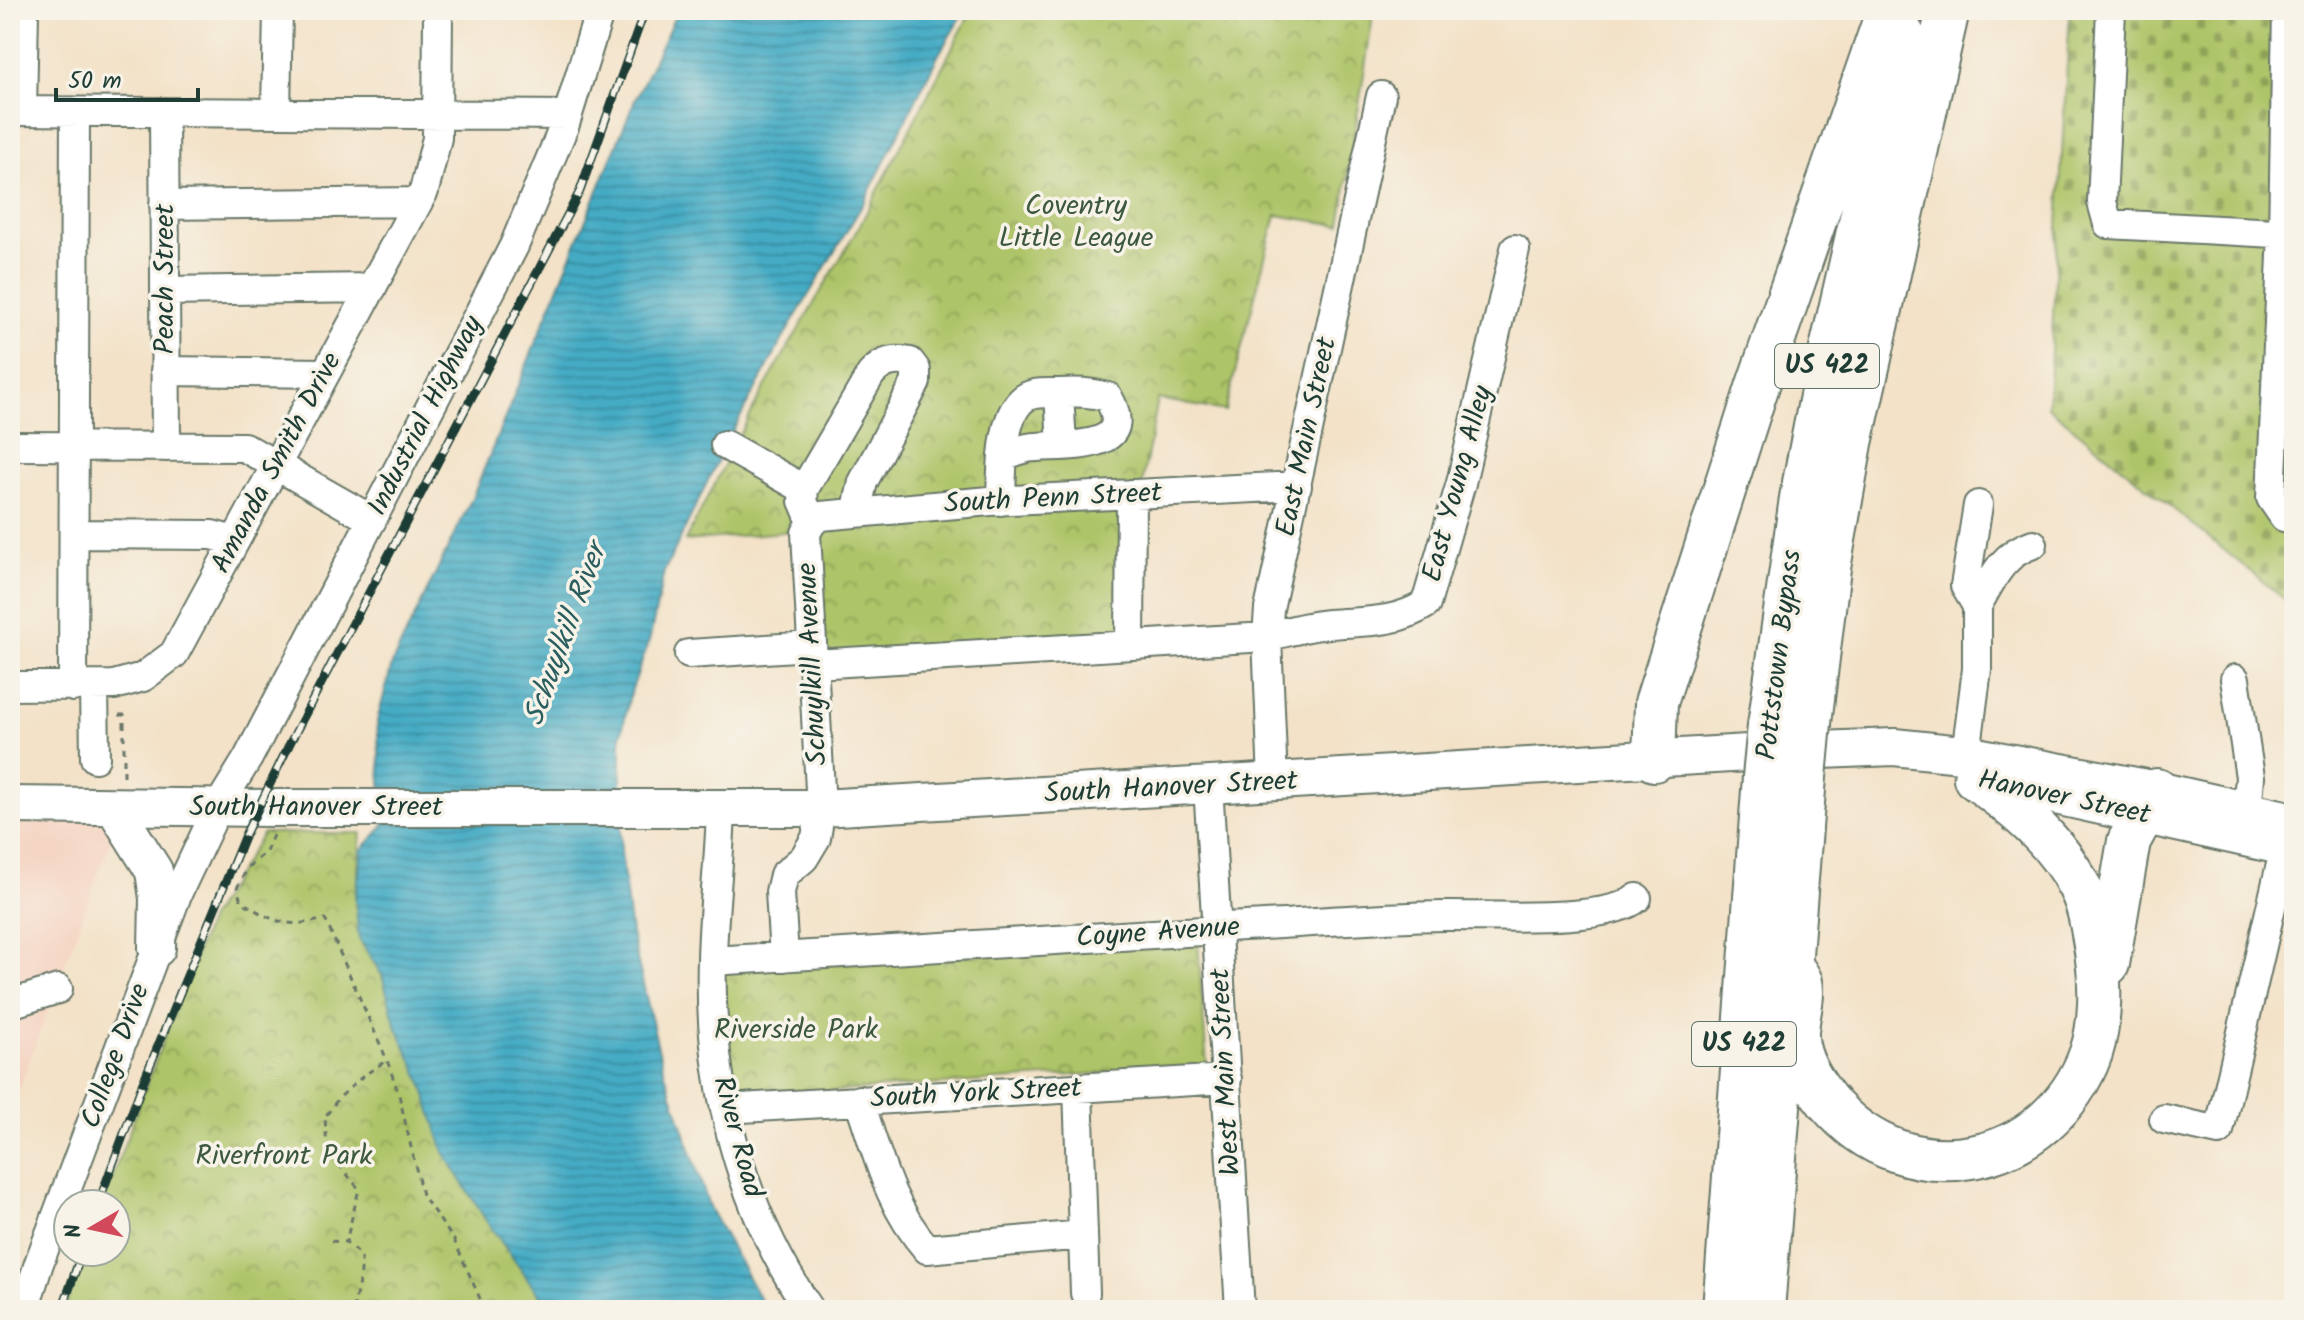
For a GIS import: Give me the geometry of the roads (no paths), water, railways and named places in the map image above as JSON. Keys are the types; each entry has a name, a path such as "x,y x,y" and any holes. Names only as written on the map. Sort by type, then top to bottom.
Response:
{"highway":[{"path":"1654,760 1656,703 1758,385 1888,10"},
{"name":"Pottstown Bypass","path":"1803,757 1769,726 1801,498 1826,371 1909,10"},
{"name":"Pottstown Bypass","path":"1724,1310 1829,568 1851,443 1948,10"},
{"name":"Pottstown Bypass","path":"1763,1310 1803,757"},
{"path":"1970,766 2047,840 2086,900 2098,974 2095,1040"},
{"path":"1788,962 1801,983 1797,1037 1804,1065 1809,1077 1848,1124 1889,1149 1918,1158 1949,1160 1981,1157 2042,1125 2065,1099 2089,1057 2095,1040 2129,841 2150,802"}],"main road":[{"name":"Hanover Street","path":"1654,760 1748,753 1970,766 2150,802 2291,839"},
{"name":"South Hanover Street","path":"10,805 119,794 218,807 821,808 1654,760"},
{"path":"119,794 154,871 158,898 157,948"},
{"name":"Hanover Street","path":"2150,802 2247,810 2291,839"}],"street":[{"path":"24,10 16,111 568,115"},
{"path":"276,112 278,10"},
{"name":"Amanda Smith Drive","path":"10,686 114,685 143,677 174,654 418,202 437,138 438,10"},
{"name":"Industrial Highway","path":"218,807 251,751 514,246 568,115 600,10"},
{"path":"2111,10 2102,202 2108,224 2288,234"},
{"path":"2287,10 2288,234 2271,498 2284,517 2294,519"},
{"name":"East Main Street","path":"1273,782 1267,637 1269,609 1381,96"},
{"path":"75,112 74,534 84,686 95,758"},
{"name":"Peach Street","path":"164,112 166,447"},
{"path":"164,205 418,202"},
{"name":"East Young Alley","path":"1267,637 1328,624 1385,621 1409,615 1426,604 1461,483 1515,249"},
{"path":"165,291 372,288"},
{"path":"812,522 803,501 809,478 871,374 880,365 894,360 910,362 916,370 916,382 863,482 856,513"},
{"path":"165,371 325,373"},
{"path":"1001,501 1003,456 1009,423 1020,401 1032,394 1091,392 1108,397 1114,409 1116,424 1108,437 1094,443 1026,449 1003,456"},
{"path":"1059,393 1062,446"},
{"path":"725,445 809,478"},
{"path":"10,446 244,447 372,520"},
{"name":"South Penn Street","path":"812,522 821,516 1001,501 1297,486"},
{"path":"1130,645 1131,494"},
{"path":"1977,606 1965,586 1978,505"},
{"name":"Schuylkill Avenue","path":"784,957 780,892 784,875 804,858 816,838 821,808 806,533 812,522"},
{"path":"74,534 212,535 235,541"},
{"path":"1970,766 1977,669 1977,606 2001,563 2018,549 2033,544"},
{"path":"689,654 813,655 1130,645 1267,637"},
{"path":"2235,679 2250,777 2247,810"},
{"name":"West Main Street","path":"1208,785 1240,1310"},
{"name":"College Drive","path":"24,1310 178,892 218,807"},
{"name":"River Road","path":"705,807 713,1019 725,1109 752,1201 770,1243 810,1310"},
{"path":"2164,1119 2219,1131 2291,839"},
{"name":"Coyne Avenue","path":"712,961 1446,916 1497,918 1563,915 1627,907 1637,898"},
{"path":"10,1004 58,989"},
{"name":"South York Street","path":"725,1109 1227,1079"},
{"path":"1078,1088 1085,1293"},
{"path":"859,1100 887,1188 907,1226 927,1249 1083,1235"}],"water":[{"name":"Schuylkill River","path":"678,10 965,10 939,54 863,204 790,326 725,445 664,572 650,638 630,695 621,736 621,851 631,933 662,1064 710,1209 766,1310 550,1310 485,1219 444,1152 421,1080 396,1026 382,975 359,939 355,900 362,849 384,826 377,721 393,661 473,496 634,102"}],"railway":[{"path":"104,1188 142,1085 245,835 291,741 580,191 645,10"},
{"path":"62,1310 76,1268"}],"park label":[{"name":"Coventry Little League","path":"1076,222"},
{"name":"Riverside Park","path":"796,1030"},
{"name":"Riverfront Park","path":"284,1156"}]}
